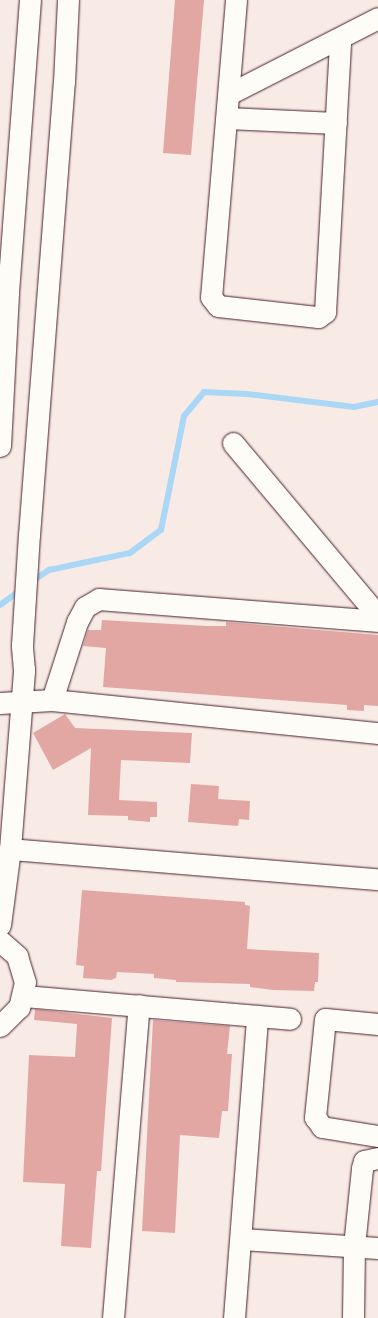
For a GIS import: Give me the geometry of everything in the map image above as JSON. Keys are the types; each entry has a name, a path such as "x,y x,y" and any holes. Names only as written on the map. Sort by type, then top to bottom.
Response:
{"street":[{"path":"0,446 8,292 30,0"},
{"path":"0,924 10,849 21,701 22,645 35,444 64,82 68,0"},
{"path":"236,0 213,302 221,307 318,317 326,310 340,40"},
{"path":"229,94 340,40 378,18"},
{"path":"227,118 336,123"},
{"path":"1,419 37,418"},
{"path":"0,442 35,444"},
{"path":"233,443 378,616"},
{"path":"52,700 77,622 85,607 99,599 378,621"},
{"path":"0,702 52,700 378,733"},
{"path":"10,849 378,879"},
{"path":"0,941 17,956 23,968 24,996 11,1018 0,1026"},
{"path":"24,996 290,1019"},
{"path":"113,1318 139,1006"},
{"path":"234,1318 242,1239 257,1016"},
{"path":"378,1024 325,1019 315,1116 316,1123 322,1126 378,1136"},
{"path":"353,1318 354,1246 362,1168 364,1161 378,1158"},
{"path":"242,1239 378,1248"}],"building":[{"path":"175,0 204,0 191,155 163,153"},
{"path":"102,620 207,626 226,626 226,622 378,635 378,706 364,705 364,711 347,710 347,705 103,687 106,648 83,646 88,630 101,630"},
{"path":"65,714 75,728 192,733 190,763 121,760 119,800 157,802 157,817 150,817 150,822 128,820 128,816 88,815 91,748 53,770 33,733"},
{"path":"191,784 219,786 218,799 250,801 249,820 239,819 238,826 188,822"},
{"path":"82,890 245,902 245,905 250,906 247,949 319,953 318,982 315,982 314,991 273,990 250,987 250,984 176,982 176,980 154,978 154,974 117,972 116,978 111,980 83,978 84,966 76,965"},
{"path":"35,1009 112,1018 101,1171 97,1171 91,1248 61,1246 65,1184 23,1182 29,1055 75,1057 77,1024 34,1020"},
{"path":"153,1020 230,1026 227,1054 232,1054 228,1111 222,1111 219,1138 180,1135 175,1233 142,1231"}],"waterway":[{"path":"31,582 49,570 130,553 161,530 184,416 204,392 247,394 354,407 378,402"},
{"path":"0,605 21,590"}]}
